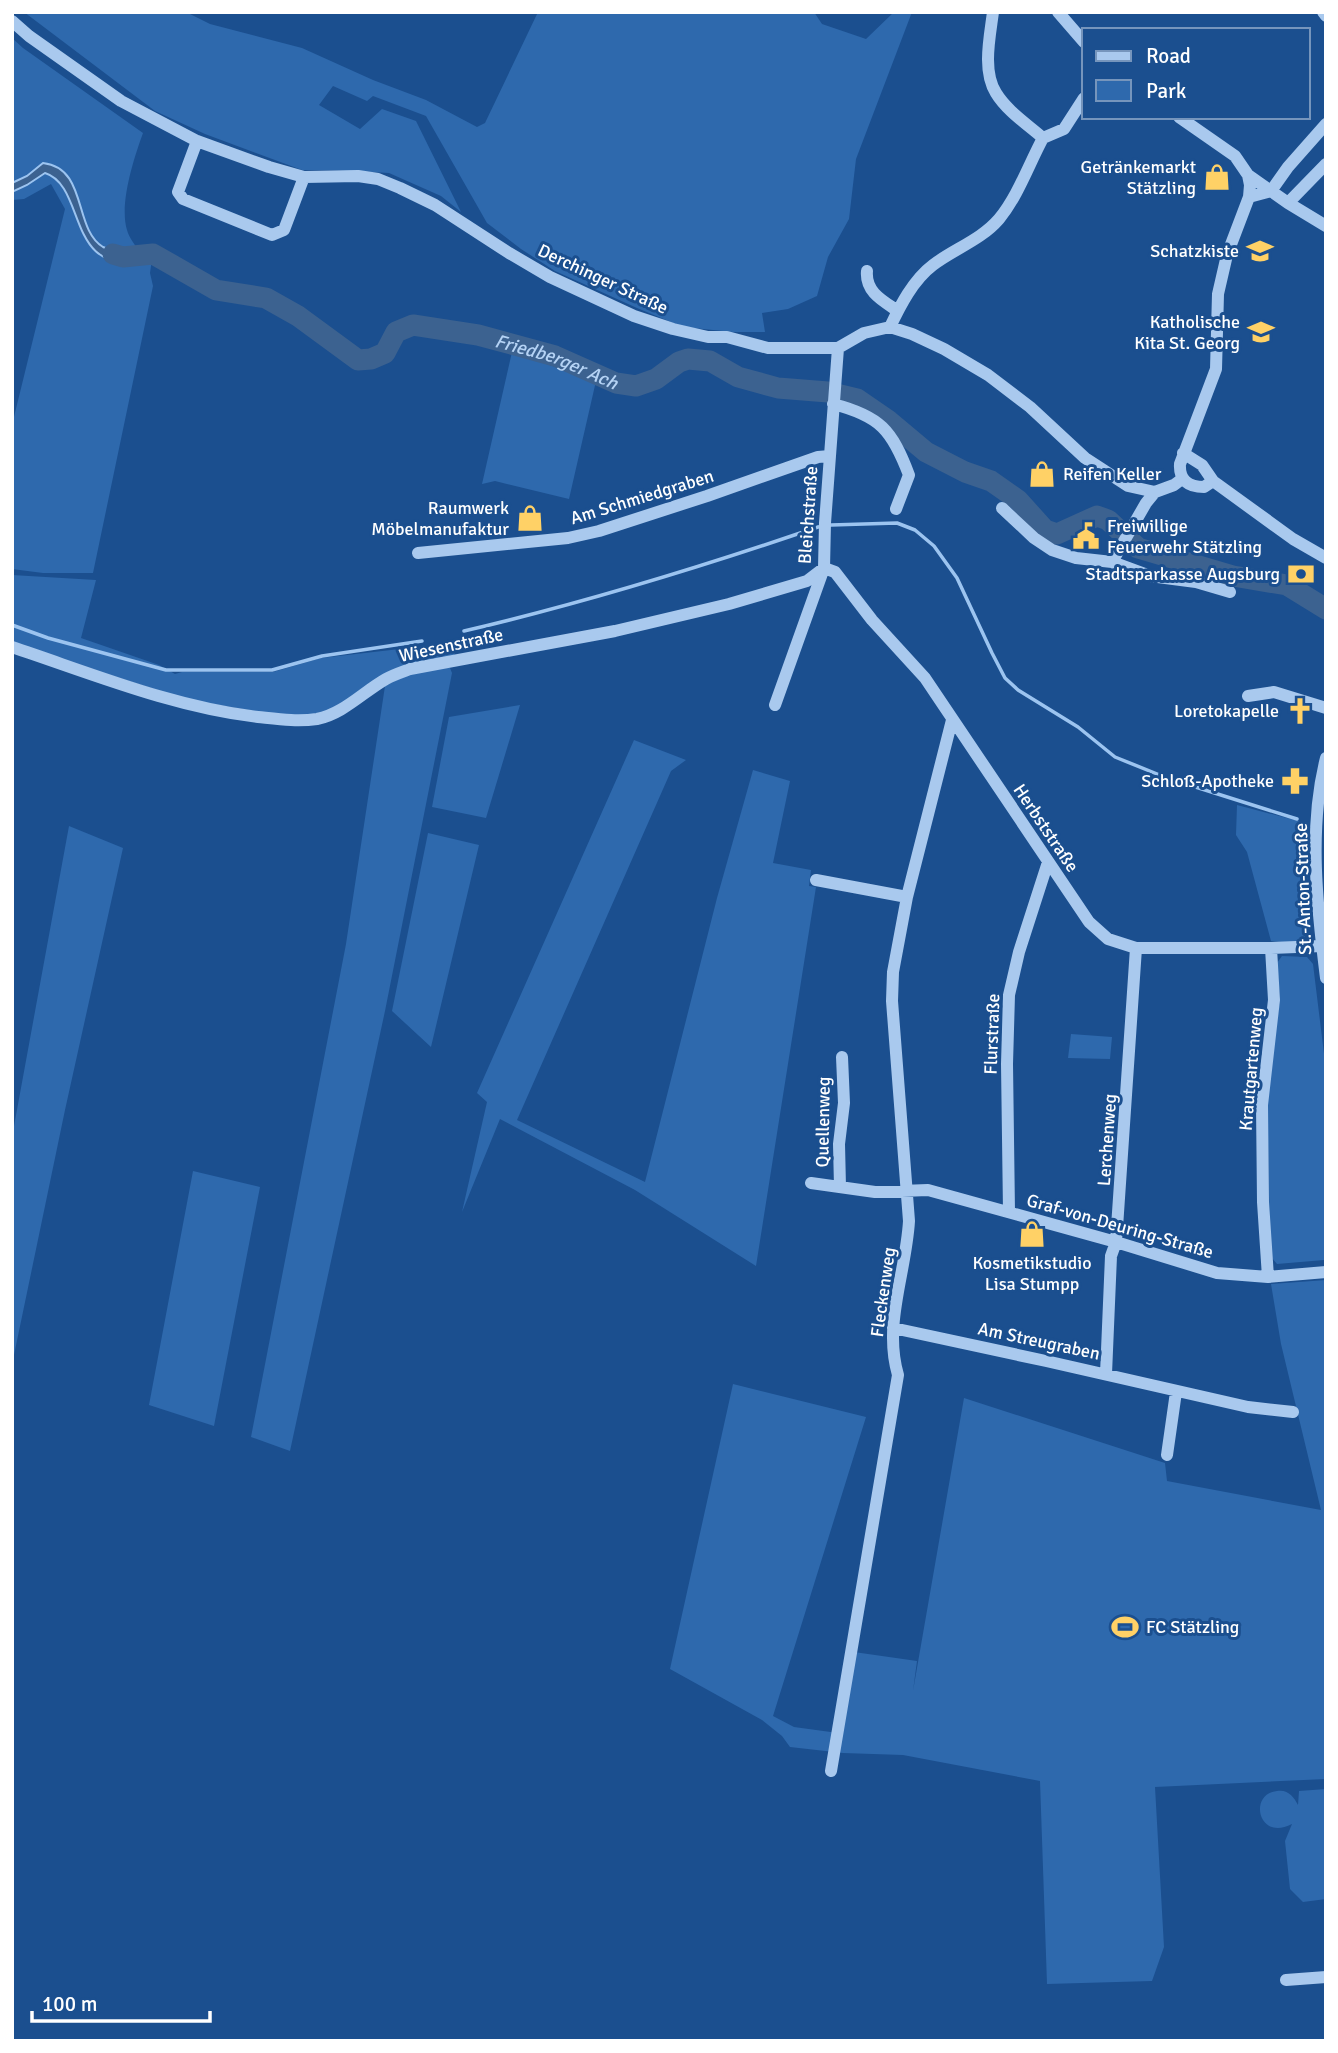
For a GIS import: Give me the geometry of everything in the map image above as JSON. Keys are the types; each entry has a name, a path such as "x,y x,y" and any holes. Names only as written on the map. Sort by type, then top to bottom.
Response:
{"street":[{"path":"993,12 990,81 1007,107 1043,138"},
{"path":"1058,12 1082,40"},
{"name":"Derchinger Straße","path":"12,21 29,37 121,101 197,141 303,177 358,176 378,179 435,205 550,277 634,316 673,330 708,337 727,337 768,348 838,348 864,333 890,327"},
{"path":"1082,100 1063,130 1043,138 1000,218 985,233 932,266 919,279 890,327 916,335 988,375 1030,407 1085,458 1128,486 1155,492"},
{"path":"1181,119 1235,156 1248,175 1326,226"},
{"path":"1249,197 1271,191 1326,124"},
{"path":"197,141 178,192 183,199 272,235 284,230 303,177"},
{"path":"1288,203 1326,163"},
{"path":"1213,481 1204,487 1189,485 1182,479 1180,464 1216,369 1218,294 1227,255 1249,197 1248,175"},
{"path":"867,271 866,280 870,288 880,299 898,311"},
{"name":"Bleichstraße","path":"775,705 824,568 838,348"},
{"path":"834,402 876,421 893,440 908,475 896,509"},
{"path":"1183,453 1202,465 1213,481 1293,539 1326,558"},
{"name":"Am Schmiedgraben","path":"418,553 568,538 599,531 818,457 830,456"},
{"path":"1112,562 1155,492 1182,479"},
{"path":"1002,508 1034,538 1052,550 1076,558 1112,562 1150,576 1196,582 1230,592"},
{"name":"Wiesenstraße","path":"12,647 185,704 238,714 293,720 318,719 339,710 387,678 410,669 615,631 723,606 807,581 824,568"},
{"name":"Herbststraße","path":"824,568 835,572 872,620 925,678 1089,922 1108,939 1136,948 1322,946"},
{"path":"1248,696 1274,692 1326,708"},
{"name":"Fleckenweg","path":"831,1771 898,1375 893,1357 893,1328 908,1244 907,1191 892,1001 895,956 907,897 952,720"},
{"name":"St.-Anton-Straße","path":"1326,758 1321,779 1315,842 1326,978"},
{"name":"Flurstraße","path":"1009,1212 1009,995 1018,953 1048,862"},
{"path":"816,880 907,897"},
{"name":"Lerchenweg","path":"1107,1374 1111,1255 1116,1242 1136,948"},
{"name":"Krautgartenweg","path":"1268,1277 1263,1202 1262,1105 1274,1000 1271,948"},
{"name":"Quellenweg","path":"840,1187 839,1144 844,1103 842,1057"},
{"name":"Quellenweg","path":"811,1184 875,1192 907,1191"},
{"name":"Graf-von-Deuring-Straße","path":"907,1191 928,1190 1217,1273 1268,1277 1326,1272"},
{"name":"Am Streugraben","path":"893,1328 1107,1374 1176,1392 1248,1407 1293,1412"},
{"path":"1167,1455 1176,1392"},
{"path":"1286,1980 1326,1978"}],"green space":[{"path":"24,12 190,12 210,24 302,48 426,100 477,127 485,123 538,12 814,12 822,24 866,39 894,12 912,12 856,159 849,219 828,257 817,296 788,309 762,313 765,332 733,332 683,327 555,271 521,249 487,223 426,116 373,96 367,101 333,86 319,105 360,129 382,109 416,121 461,212 441,196 389,173 302,170 205,134 155,111"},
{"path":"12,38 143,133 129,181 125,207 128,233 141,254 108,249 93,238 73,187 57,167 43,163 27,176 12,183"},
{"path":"45,173 65,189 80,228 96,251 114,259 152,259 150,273 153,286 93,573 43,573 12,569 12,425 65,209 51,184 24,199 12,200 12,192"},
{"path":"512,352 596,381 569,499 495,481 482,484"},
{"path":"12,575 96,580 81,638 159,665 175,674 273,672 321,658 455,640 456,651 454,655 418,662 335,709 309,715 278,715 189,700 12,644"},
{"path":"447,667 452,673 385,1011 290,1451 251,1437 346,944 385,686 408,676"},
{"path":"520,705 486,818 432,807 449,717"},
{"path":"634,740 686,760 671,771 517,1120 645,1182 717,898 753,770 790,781 773,863 811,870 809,886 816,887 756,1266 635,1190 500,1119 462,1212 487,1102 477,1093"},
{"path":"1237,805 1306,823 1309,929 1298,941 1271,941 1247,852 1236,835"},
{"path":"69,826 123,848 14,1355 12,1137"},
{"path":"428,833 479,845 431,1047 392,1011"},
{"path":"1282,956 1307,957 1313,964 1326,1070 1326,1245 1324,1260 1277,1264 1270,1249 1267,1091 1280,1000 1277,963"},
{"path":"1071,1034 1112,1037 1110,1059 1068,1058"},
{"path":"193,1171 260,1187 214,1426 149,1405"},
{"name":"FC Stätzling","path":"1326,1280 1326,1779 1155,1787 1164,1947 1152,1981 1047,1984 1040,1781 903,1755 843,1753 790,1747 782,1736 762,1720 670,1669 733,1384 866,1417 773,1716 794,1727 838,1733 854,1652 917,1661 913,1691 964,1398 1165,1463 1167,1481 1321,1510 1281,1344 1271,1284"},
{"path":"1326,1789 1326,1899 1303,1902 1290,1889 1285,1841 1292,1824 1280,1828 1271,1827 1265,1822 1260,1808 1262,1800 1268,1794 1277,1791 1287,1792 1298,1805 1299,1791"}],"shaded area":[{"path":"43,163 57,167 67,176 74,187 87,227 103,247 141,254 143,258 118,261 101,255 89,244 58,181 45,173 12,192 12,183 27,176"}],"waterway":[{"name":"Friedberger Ach","path":"113,254 123,257 153,254 216,290 266,298 298,316 358,360 371,359 385,353 396,332 413,325 478,335 555,356 616,383 636,386 656,379 679,362 688,359 710,361 738,377 778,388 828,392 857,399 926,452 965,472 991,481 1018,500 1045,530 1057,534 1097,516 1108,520 1138,548 1233,576 1287,585 1326,609"},
{"path":"464,631 642,584 818,527 897,523 915,530 934,546 957,578 1005,678 1018,690 1078,727 1115,757 1167,778 1297,819"},
{"path":"12,625 48,638 166,670 272,670 322,656 422,641"}],"place":[{"name":"Getränkemarkt Stätzling","path":"1217,177"},
{"name":"Schatzkiste","path":"1260,251"},
{"name":"Katholische Kita St. Georg","path":"1261,332"},
{"name":"Reifen Keller","path":"1042,474"},
{"name":"Raumwerk Möbelmanufaktur","path":"530,518"},
{"name":"Freiwillige Feuerwehr Stätzling","path":"1086,536"},
{"name":"Stadtsparkasse Augsburg","path":"1301,574"},
{"name":"Loretokapelle","path":"1300,711"},
{"name":"Schloß-Apotheke","path":"1295,781"},
{"name":"Kosmetikstudio Lisa Stumpp","path":"1032,1234"},
{"name":"FC Stätzling","path":"1125,1627"}]}
